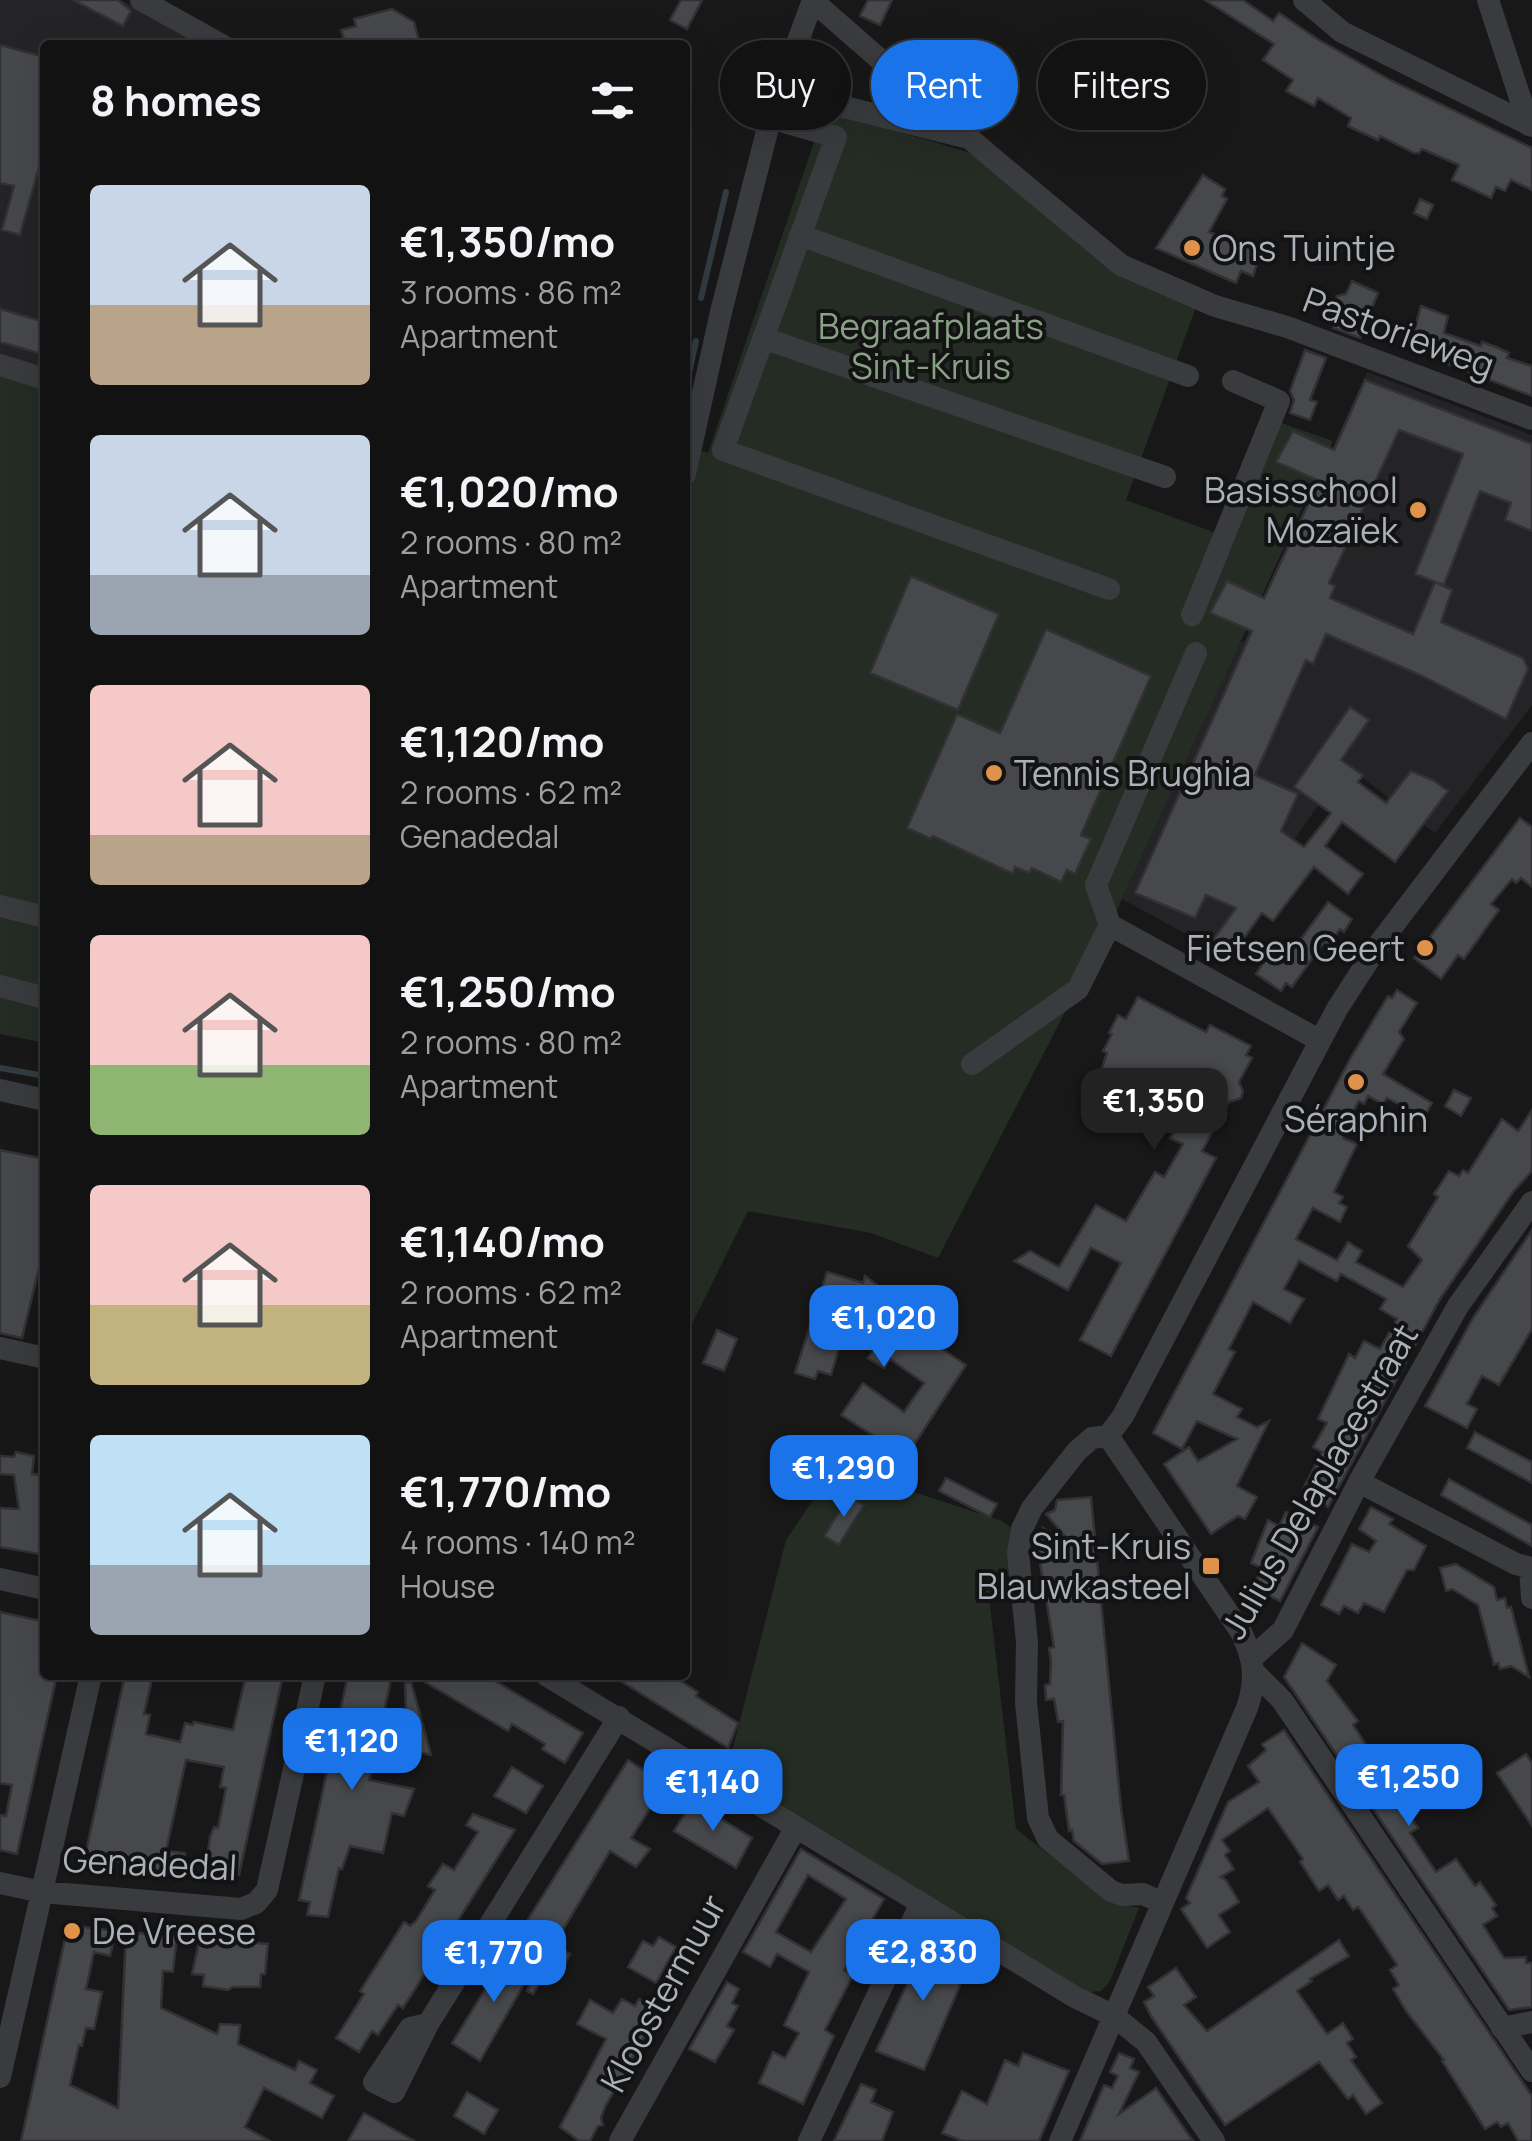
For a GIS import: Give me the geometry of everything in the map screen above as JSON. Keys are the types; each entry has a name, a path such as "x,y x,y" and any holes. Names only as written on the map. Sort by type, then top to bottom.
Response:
{"street":[{"path":"141,0 213,40"},
{"path":"1304,0 1342,32 1530,125"},
{"path":"1488,0 1530,125"},
{"path":"798,40 813,1"},
{"name":"Pastorieweg","path":"813,1 1121,264 1215,306 1287,327 1532,419"},
{"path":"851,110 982,148"},
{"path":"690,452 767,130"},
{"path":"812,130 836,137 722,450 1108,588"},
{"path":"800,235 1188,376"},
{"path":"763,338 1165,477"},
{"path":"0,365 40,377"},
{"path":"1192,615 1279,401 1233,381"},
{"path":"1196,653 1096,885 1110,925 1319,1040"},
{"path":"1163,1903 1143,1894 1111,1891 1048,1839 1038,1818 1025,1686 1027,1642 1018,1554 1022,1529 1032,1508 1076,1452 1092,1438 1108,1436 1122,1416 1319,1040 1378,944 1523,773 1532,743"},
{"path":"0,906 40,916"},
{"path":"972,1064 1078,988 1110,925"},
{"path":"0,986 40,997"},
{"path":"0,1090 40,1099"},
{"name":"Julius Delaplacestraat","path":"1060,2141 1248,1708 1254,1665 1283,1630 1458,1306 1532,1202"},
{"path":"0,1348 40,1357"},
{"path":"1108,1436 1241,1632 1254,1665 1282,1700 1532,2071"},
{"path":"1360,1482 1516,1564 1531,1568 1532,1598"},
{"path":"0,1579 40,1588"},
{"path":"0,2077 90,1680"},
{"name":"Genadedal","path":"42,1892 241,1909 256,1903 267,1890 315,1680"},
{"path":"555,1680 920,1903 1114,2016 1146,2042 1214,2141"},
{"path":"428,2024 619,1717"},
{"name":"Kloostermuur","path":"620,2141 796,1827"},
{"path":"0,1883 42,1892"},
{"path":"810,2141 920,1903"},
{"path":"1502,2028 1532,2022"}],"shaded area":[{"path":"0,0 121,0 191,40 40,40 40,387 0,375"},
{"path":"1367,372 1532,435 1532,705 1435,833 1346,765 1269,876 1292,894 1273,921 1250,904 1219,952 1122,899"}],"green space":[{"name":"Begraafplaats Sint-Kruis","path":"851,118 871,124 871,130 893,130 978,155 1197,304 1126,500 1219,534 1267,418 1333,441 1110,925 938,1258 871,1233 748,1211 690,1328 690,448 708,453 818,130 851,130"},
{"path":"0,375 40,387 40,1042 0,1034"},
{"path":"858,1455 911,1491 1002,1521 1014,1530 1009,1575 989,1597 1016,1829 1108,1901 1139,1908 1110,1981 1101,1991 1088,1992 726,1775 786,1540 836,1466"}],"building":[{"path":"73,0 118,0 131,11 123,26"},
{"path":"681,0 702,0 687,29 670,20"},
{"path":"868,0 892,0 880,25 860,16"},
{"path":"1205,0 1243,0 1273,21 1279,13 1392,81 1532,148 1532,190 1511,180 1505,191 1496,187 1491,198 1452,180 1459,165 1422,149 1414,153 1380,136 1378,140 1348,126 1351,118 1318,98 1314,106 1286,91 1293,80 1263,60 1274,44"},
{"path":"392,9 414,22 419,40 344,40 341,30 356,26 354,19"},
{"path":"0,45 40,56 40,164 20,235 2,230 14,186 0,183"},
{"path":"1203,175 1225,189 1222,196 1227,199 1209,232 1255,250 1252,259 1258,260 1253,276 1241,271 1236,283 1156,248"},
{"path":"1420,199 1433,205 1427,219 1414,213"},
{"path":"1352,281 1378,293 1360,338 1333,328 1339,314 1334,305 1337,296 1346,294"},
{"path":"1421,306 1448,316 1444,333 1496,347 1509,353 1507,358 1532,366 1532,396 1442,362 1444,356 1411,343"},
{"path":"0,309 40,321 40,354 0,342"},
{"path":"1305,350 1326,358 1310,400 1317,402 1310,420 1290,413 1294,400 1290,391"},
{"path":"1365,380 1532,444 1532,531 1505,520 1511,503 1480,491 1444,585 1435,582 1452,590 1441,622 1523,658 1528,669 1506,719 1422,676 1326,634 1313,664 1306,660 1255,775 1298,794 1281,831 1304,847 1331,813 1294,787 1350,707 1369,720 1341,760 1363,775 1358,782 1386,803 1411,771 1448,791 1395,862 1342,822 1325,846 1363,874 1348,894 1314,867 1273,921 1262,913 1229,959 1210,944 1236,908 1206,895 1195,918 1135,893 1252,631 1210,613 1227,581 1264,598 1319,481 1276,462 1293,431 1334,450","holes":["1399,430 1463,454 1415,574 1435,582 1413,634 1330,598 1335,586 1329,583"]},
{"path":"911,576 999,614 958,710 870,673"},
{"path":"1046,629 1151,676 1081,835 1091,839 1075,874 1067,870 1061,882 1032,868 1029,873 1015,867 1013,874 933,836 931,839 907,828 957,714 1000,733"},
{"path":"1520,818 1532,827 1532,887 1521,878 1516,883 1512,879 1491,904 1499,910 1464,959 1458,955 1441,979 1414,958"},
{"path":"1328,902 1352,919 1329,945 1324,942 1292,987 1286,983 1281,991 1256,974 1278,940 1293,950"},
{"path":"1397,990 1417,1003 1399,1032 1404,1039 1383,1074 1432,1103 1424,1117 1387,1098 1383,1104 1368,1096 1364,1104 1359,1101 1342,1131 1343,1138 1357,1144 1334,1192 1343,1197 1339,1203 1347,1207 1340,1222 1313,1208 1296,1239 1337,1260 1348,1242 1362,1251 1356,1262 1403,1287 1422,1260 1408,1246 1449,1171 1459,1176 1463,1170 1468,1173 1502,1119 1518,1131 1532,1110 1532,1171 1513,1192 1440,1299 1328,1507 1303,1489 1322,1452 1313,1447 1327,1423 1318,1419 1349,1354 1355,1358 1364,1341 1380,1349 1397,1319 1380,1309 1386,1299 1341,1274 1337,1281 1299,1261 1284,1289 1304,1299 1290,1323 1253,1302 1229,1349 1235,1352 1213,1394 1242,1409 1237,1417 1257,1427 1269,1421 1237,1486 1257,1497 1245,1519 1238,1516 1211,1534 1164,1464 1189,1447 1198,1461 1237,1439 1197,1421 1182,1449 1153,1433 1351,1057 1388,996 1392,998"},
{"path":"1138,997 1206,1032 1210,1025 1251,1046 1246,1055 1252,1058 1239,1082 1241,1098 1229,1102 1202,1151 1216,1158 1111,1356 1080,1340 1121,1263 1091,1248 1068,1290 1014,1261 1030,1251 1059,1267 1096,1205 1126,1221 1155,1172 1164,1177 1183,1144 1170,1138 1174,1132 1146,1117 1150,1108 1098,1080 1107,1053 1103,1051 1112,1034 1109,1033 1118,1015 1126,1019"},
{"path":"1454,1090 1471,1098 1461,1116 1445,1106"},
{"path":"0,1150 40,1158 40,1264 22,1338 0,1333"},
{"path":"1532,1230 1532,1329 1499,1385 1482,1376 1467,1404 1477,1409 1467,1428 1425,1406 1473,1318"},
{"path":"827,1272 863,1283 865,1276 949,1339 942,1349 966,1365 906,1457 916,1464 901,1487 870,1466 885,1443 841,1415 863,1383 904,1412 924,1383 890,1359 884,1368 868,1358 893,1320 849,1289 837,1329 844,1331 831,1375 818,1371 815,1379 795,1373"},
{"path":"717,1330 737,1339 724,1371 703,1363"},
{"path":"1475,1432 1532,1462 1532,1483 1467,1448"},
{"path":"16,1452 34,1456 32,1474 40,1475 40,1554 0,1547 0,1508 19,1509 14,1475 0,1474 0,1456 14,1457"},
{"path":"946,1478 997,1504 990,1517 939,1491"},
{"path":"1449,1479 1532,1525 1532,1546 1441,1495"},
{"path":"849,1496 864,1505 839,1545 824,1536"},
{"path":"1091,1497 1129,1861 1102,1864 1074,1841 1061,1795 1063,1721 1058,1722 1054,1699 1046,1700 1045,1685 1050,1684 1049,1648 1054,1647 1036,1539 1045,1538 1043,1528 1070,1542 1046,1514 1055,1510 1057,1500"},
{"path":"1371,1507 1393,1519 1389,1524 1426,1546 1414,1570 1407,1570 1384,1612 1364,1603 1358,1613 1344,1606 1339,1614 1321,1605 1352,1544 1369,1552 1376,1541 1359,1529"},
{"path":"1286,1512 1318,1527 1280,1601 1253,1587 1262,1568 1251,1563 1268,1520 1279,1526"},
{"path":"1456,1564 1494,1587 1497,1600 1505,1598 1507,1608 1511,1607 1529,1677 1511,1666 1500,1669 1498,1663 1494,1665 1478,1605 1452,1589 1446,1591 1440,1568"},
{"path":"0,1612 40,1621 40,1680 56,1680 17,1854 0,1850 0,1815 6,1816 12,1785 0,1783"},
{"path":"1302,1643 1336,1665 1327,1681 1358,1721 1353,1725 1381,1768 1400,1776 1414,1803 1405,1809 1418,1828 1410,1833 1436,1872 1456,1859 1475,1886 1480,1882 1496,1905 1492,1908 1497,1916 1483,1925 1504,1958 1526,1957 1526,1963 1532,1963 1532,2007 1509,2010 1284,1677"},
{"path":"124,1680 152,1680 144,1714 150,1715 146,1734 180,1742 185,1723 233,1730 245,1680 282,1680 239,1875 214,1869 216,1859 207,1857 226,1788 220,1787 224,1767 186,1760 166,1851 185,1853 183,1873 148,1869 148,1865 111,1861 110,1866 84,1860"},
{"path":"347,1680 391,1680 369,1780 414,1789 404,1816 392,1813 383,1853 350,1846 342,1869 339,1868 328,1917 307,1915 310,1902 299,1900"},
{"path":"421,1680 493,1680 583,1733 565,1763 542,1749 545,1744 512,1724 508,1731"},
{"path":"619,1680 683,1680 698,1692 696,1696 738,1723 728,1748"},
{"path":"411,1682 431,1755 407,1749 405,1683"},
{"path":"1284,1730 1532,2096 1532,2141 1518,2141 1508,2123 1501,2127 1497,2122 1485,2129 1444,2060 1393,1989 1399,1985 1390,1970 1397,1965 1362,1912 1358,1907 1353,1910 1344,1896 1338,1900 1328,1885 1319,1891 1300,1862 1303,1859 1268,1808 1222,1840 1230,1851 1225,1855 1234,1869 1221,1877 1239,1902 1219,1915 1230,1932 1207,1948 1181,1909 1190,1903 1186,1898 1228,1802 1259,1782 1248,1766 1266,1750 1262,1744"},
{"path":"1526,1754 1532,1763 1532,1826 1497,1773"},
{"path":"628,1760 651,1775 646,1784 660,1793 631,1838 650,1849 636,1867 610,1851 555,1943 525,1924"},
{"path":"512,1767 543,1786 526,1813 494,1796"},
{"path":"692,1801 752,1838 736,1868 674,1831"},
{"path":"473,1814 515,1830 403,2008 398,2005 378,2035 372,2031 359,2052 336,2038 364,1994 360,1991 404,1922 410,1926 416,1921 435,1890 428,1886 443,1864 454,1870 478,1832 466,1825"},
{"path":"801,1849 884,1899 863,1936 865,1943 858,1945 844,1970 853,1975 825,2030 834,2036 803,2104 759,2083 773,2052 785,2058 799,2033 784,2025 809,1972 777,1954 770,1967 743,1952","holes":["808,1875 846,1899 811,1952 776,1932"]},
{"path":"68,1925 116,1931 110,1956 94,1952 86,1989 102,1992 94,2029 86,2028 82,2046 79,2045 70,2085 118,2108 126,1932 177,1936 173,1972 163,1971 161,2008 217,2034 220,2024 240,2025 238,2044 295,2070 299,2061 317,2070 310,2083 334,2096 322,2118 264,2088 245,2127 270,2141 21,2141"},
{"path":"933,1928 960,1945 950,1976 961,1983 924,2070 876,2051"},
{"path":"659,1937 676,1947 656,1983 628,1967 643,1941 653,1946"},
{"path":"200,1938 268,1944 260,1987 228,1990 203,1986 204,1975 192,1974"},
{"path":"1339,1940 1349,1956 1297,1991 1327,2034 1343,2023 1353,2039 1347,2043 1356,2057 1351,2060 1382,2103 1366,2114 1353,2095 1348,2099 1319,2062 1225,2125 1151,2016 1144,2002 1154,1996 1148,1987 1176,1968 1196,1997 1184,2005 1207,2031"},
{"path":"546,1941 570,1954 559,1975 549,1969 533,1994 527,1991"},
{"path":"510,1949 535,1965 480,2061 452,2043"},
{"path":"727,1982 739,1989 732,2003 738,2006 727,2026 734,2030 715,2062 689,2049"},
{"path":"622,1999 635,2006 639,1999 659,2010 631,2061 632,2068 605,2107 603,2125 598,2126 590,2141 579,2141 560,2127 606,2039 577,2024 590,2000 613,2013"},
{"path":"1023,2053 1069,2071 1039,2141 962,2141 942,2133 962,2091 987,2104 1005,2060 1018,2066"},
{"path":"1119,2053 1134,2059 1130,2068 1139,2072 1119,2114 1156,2088 1193,2141 1080,2141 1104,2085 1112,2088 1118,2076 1110,2072"},
{"path":"861,2084 876,2090 871,2102 893,2112 882,2141 834,2141"},
{"path":"467,2092 498,2110 484,2134 454,2116"},
{"path":"364,2113 415,2141 348,2141"}],"waterway":[{"path":"701,298 726,192"},
{"path":"690,368 696,341"},
{"path":"0,1068 40,1075"}],"place":[{"name":"Ons Tuintje","path":"1192,248"},
{"name":"Basisschool Mozaïek","path":"1418,510"},
{"name":"Tennis Brughia","path":"994,773"},
{"name":"Fietsen Geert","path":"1425,948"},
{"name":"Séraphin","path":"1356,1082"},
{"name":"Sint-Kruis Blauwkasteel","path":"1211,1566"},
{"name":"De Vreese","path":"72,1931"}]}
